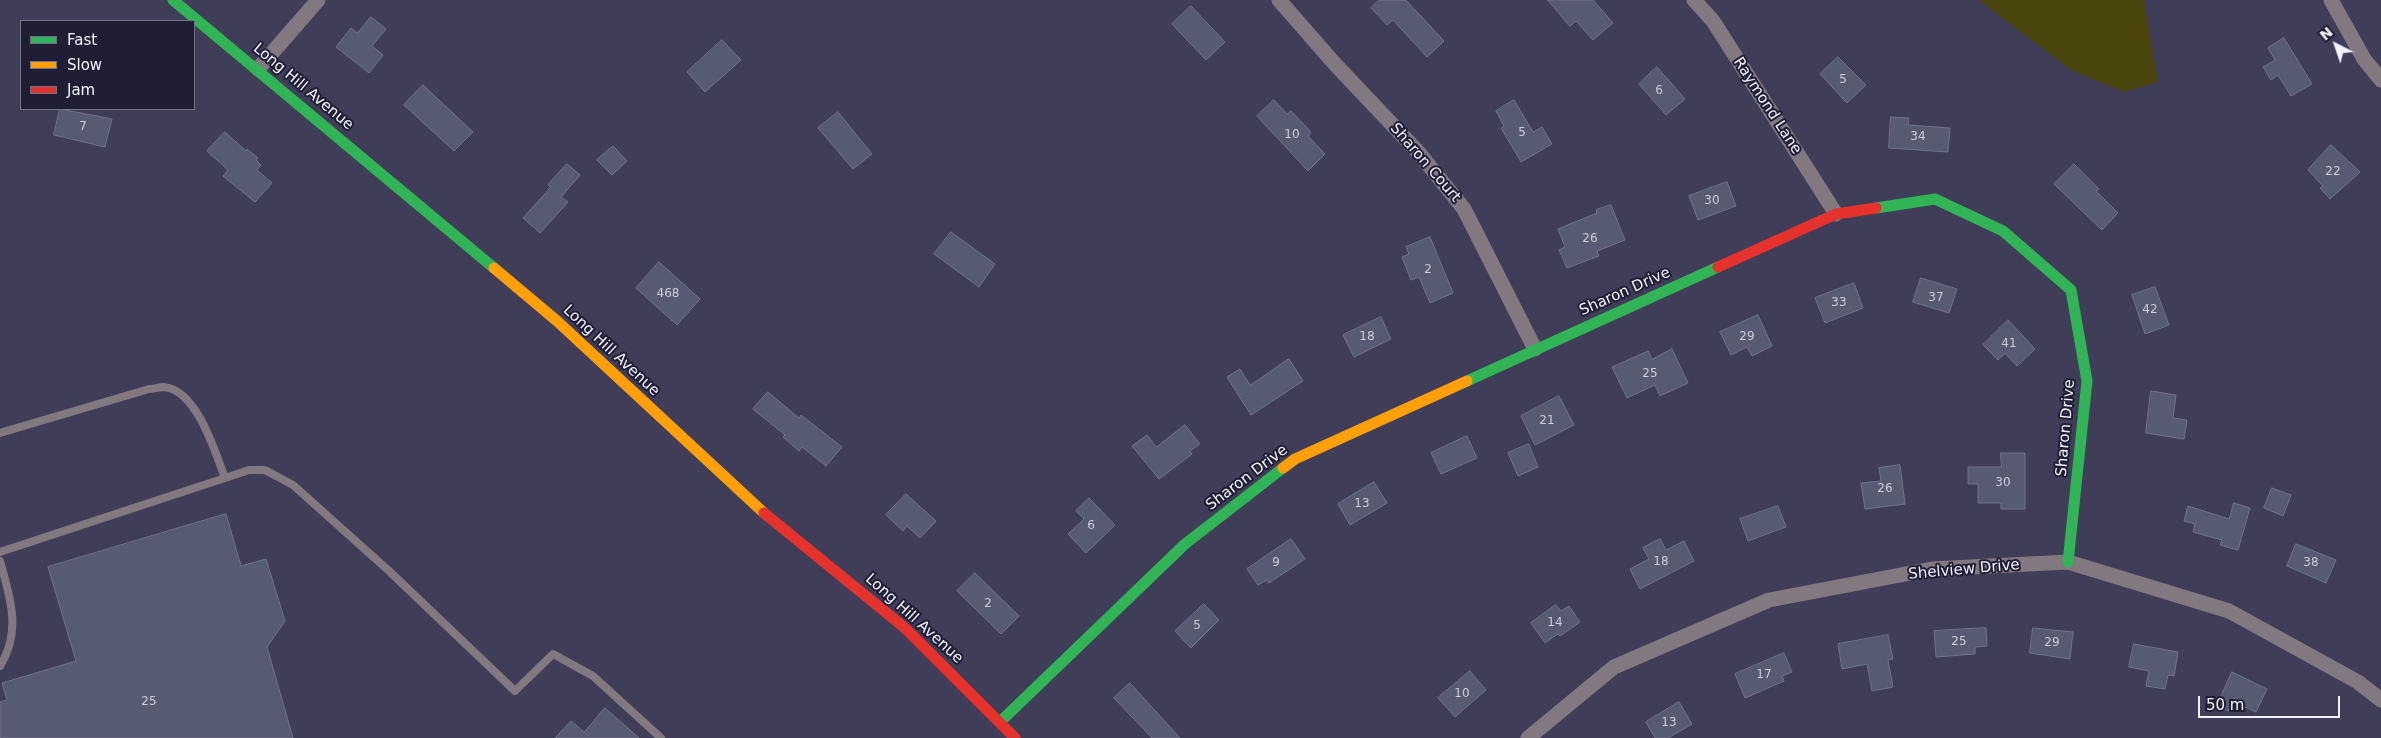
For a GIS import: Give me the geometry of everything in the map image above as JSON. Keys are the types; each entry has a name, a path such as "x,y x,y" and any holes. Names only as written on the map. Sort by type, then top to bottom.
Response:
{"street":[{"name":"Long Hill Avenue","path":"173,0 258,69 557,321 756,506 905,628 1001,721 1015,738"},
{"path":"258,69 318,0"},
{"name":"Sharon Court","path":"1279,0 1334,63 1419,154 1464,209 1535,349"},
{"name":"Raymond Lane","path":"1694,0 1713,21 1836,214"},
{"path":"2331,0 2364,58 2381,80"},
{"name":"Sharon Drive","path":"1001,721 1185,544 1295,459 1836,214 1935,199 2004,231 2071,290 2087,381 2068,562"},
{"name":"Shelview Drive","path":"1528,738 1614,667 1769,600 1932,570 2068,562 2229,611 2358,682 2381,700"}],"lane":[{"path":"0,433 149,389 165,387 183,396 202,421 225,478"},
{"path":"0,552 249,470 264,470 293,484 388,570 514,692 553,654 593,676 661,738"},
{"path":"0,561 11,601 13,630 11,643 0,666"}],"shaded area":[{"path":"1979,0 2144,0 2158,82 2124,92 2071,70"}],"building":[{"path":"1379,0 1406,0 1444,41 1427,57 1393,20 1387,25 1371,8"},
{"path":"1548,0 1593,0 1613,23 1593,40 1576,21 1570,26"},
{"path":"1191,6 1225,42 1206,60 1172,24"},
{"path":"371,17 386,29 372,46 383,55 369,73 336,47 351,28 357,33"},
{"path":"2284,38 2312,84 2291,96 2278,75 2271,80 2263,67 2275,60 2268,48"},
{"path":"722,40 741,60 705,92 687,72"},
{"path":"1838,57 1866,85 1847,103 1820,74"},
{"path":"1657,67 1685,99 1666,115 1639,84"},
{"path":"423,85 473,132 454,151 404,105"},
{"path":"1274,100 1287,114 1291,111 1311,132 1308,136 1325,154 1308,171 1257,116"},
{"path":"1514,100 1533,132 1542,127 1552,144 1521,162 1501,128 1504,126 1496,111"},
{"path":"60,110 112,119 105,147 54,135"},
{"path":"838,112 872,154 853,169 818,128"},
{"path":"1891,117 1909,118 1908,125 1950,128 1948,152 1889,148"},
{"path":"225,132 246,151 247,149 258,158 256,160 261,165 257,170 272,183 255,202 223,176 228,170 207,151"},
{"path":"2331,145 2360,172 2330,199 2320,188 2323,186 2308,170"},
{"path":"613,146 627,161 612,175 597,160"},
{"path":"567,164 580,175 561,197 568,202 540,233 523,218 551,187 548,185"},
{"path":"2074,164 2099,189 2096,191 2118,213 2102,230 2054,184"},
{"path":"1727,182 1736,206 1698,220 1689,196"},
{"path":"1611,205 1625,240 1597,251 1599,256 1567,268 1559,250 1565,247 1558,229 1597,213 1596,210"},
{"path":"951,232 995,264 979,287 934,254"},
{"path":"1430,237 1453,293 1430,303 1419,277 1411,280 1402,257 1409,254 1406,247"},
{"path":"659,262 700,299 677,325 636,288"},
{"path":"1921,278 1957,289 1949,313 1913,302"},
{"path":"1854,283 1863,308 1825,323 1815,298"},
{"path":"2155,287 2169,325 2145,334 2132,295"},
{"path":"1758,315 1772,346 1752,356 1747,347 1731,355 1720,332"},
{"path":"1381,317 1391,339 1354,357 1343,335"},
{"path":"2008,320 2035,349 2017,366 2005,353 1998,360 1983,345"},
{"path":"1672,349 1688,383 1660,396 1655,385 1627,398 1612,367 1648,351 1652,359"},
{"path":"1289,359 1303,381 1251,415 1227,377 1240,369 1250,385"},
{"path":"2151,391 2176,395 2173,418 2187,420 2184,439 2146,433"},
{"path":"768,392 799,418 801,415 842,447 826,466 802,447 799,451 783,437 785,435 753,409"},
{"path":"1559,396 1574,425 1535,445 1521,416"},
{"path":"1185,425 1200,444 1190,451 1192,454 1159,479 1132,446 1147,435 1156,447"},
{"path":"1467,436 1477,458 1441,474 1431,453"},
{"path":"1529,444 1538,467 1518,476 1508,453"},
{"path":"2001,453 2025,453 2025,509 2001,509 2001,503 1978,503 1978,484 1968,484 1968,467 2001,467"},
{"path":"1900,465 1905,504 1865,509 1861,483 1881,481 1879,468"},
{"path":"1374,482 1387,503 1350,525 1338,504"},
{"path":"2272,488 2291,495 2283,516 2264,508"},
{"path":"906,494 936,521 920,538 907,526 903,531 886,515"},
{"path":"1089,498 1115,525 1086,553 1068,534 1084,519 1076,511"},
{"path":"2234,503 2250,508 2238,550 2220,545 2222,540 2193,532 2195,524 2184,521 2188,506 2229,519"},
{"path":"1778,506 1786,527 1748,541 1740,519"},
{"path":"226,514 241,566 266,559 285,621 267,647 293,738 0,738 0,702 7,700 2,683 76,661 48,567"},
{"path":"1291,539 1305,559 1269,583 1267,580 1258,585 1247,569"},
{"path":"1660,539 1666,550 1684,541 1694,561 1640,589 1630,569 1649,559 1643,548"},
{"path":"2296,544 2336,560 2326,583 2287,566"},
{"path":"975,573 1019,616 1001,634 957,591"},
{"path":"1204,604 1219,620 1191,648 1175,631"},
{"path":"1556,605 1561,611 1569,606 1580,622 1560,636 1558,634 1545,643 1531,623"},
{"path":"1986,628 1987,646 1975,647 1975,654 1936,657 1934,631"},
{"path":"2033,628 2073,632 2070,659 2030,653"},
{"path":"1888,635 1893,659 1888,660 1893,687 1872,691 1867,664 1842,669 1838,644"},
{"path":"2134,644 2178,652 2174,676 2168,675 2165,689 2146,686 2149,671 2129,667"},
{"path":"1784,653 1792,672 1782,676 1784,681 1745,698 1735,674"},
{"path":"1470,671 1486,690 1455,717 1438,698"},
{"path":"2232,672 2267,689 2256,712 2236,703 2231,712 2217,706"},
{"path":"1130,683 1180,738 1152,738 1114,698"},
{"path":"1679,702 1692,724 1668,738 1655,738 1646,722"},
{"path":"605,708 639,738 555,738 571,721 584,732"}],"traffic: fast":[{"path":"173,0 494,268"},
{"path":"1876,208 1935,199 2003,231 2071,290 2087,381 2068,562"},
{"path":"1467,381 1718,267"},
{"path":"1001,721 1185,544 1283,468"}],"traffic: slow":[{"path":"494,268 557,321 764,513"},
{"path":"1283,468 1295,459 1467,381"}],"traffic: jam":[{"path":"1718,267 1836,214 1876,208"},
{"path":"764,513 905,628 1015,738"}]}
